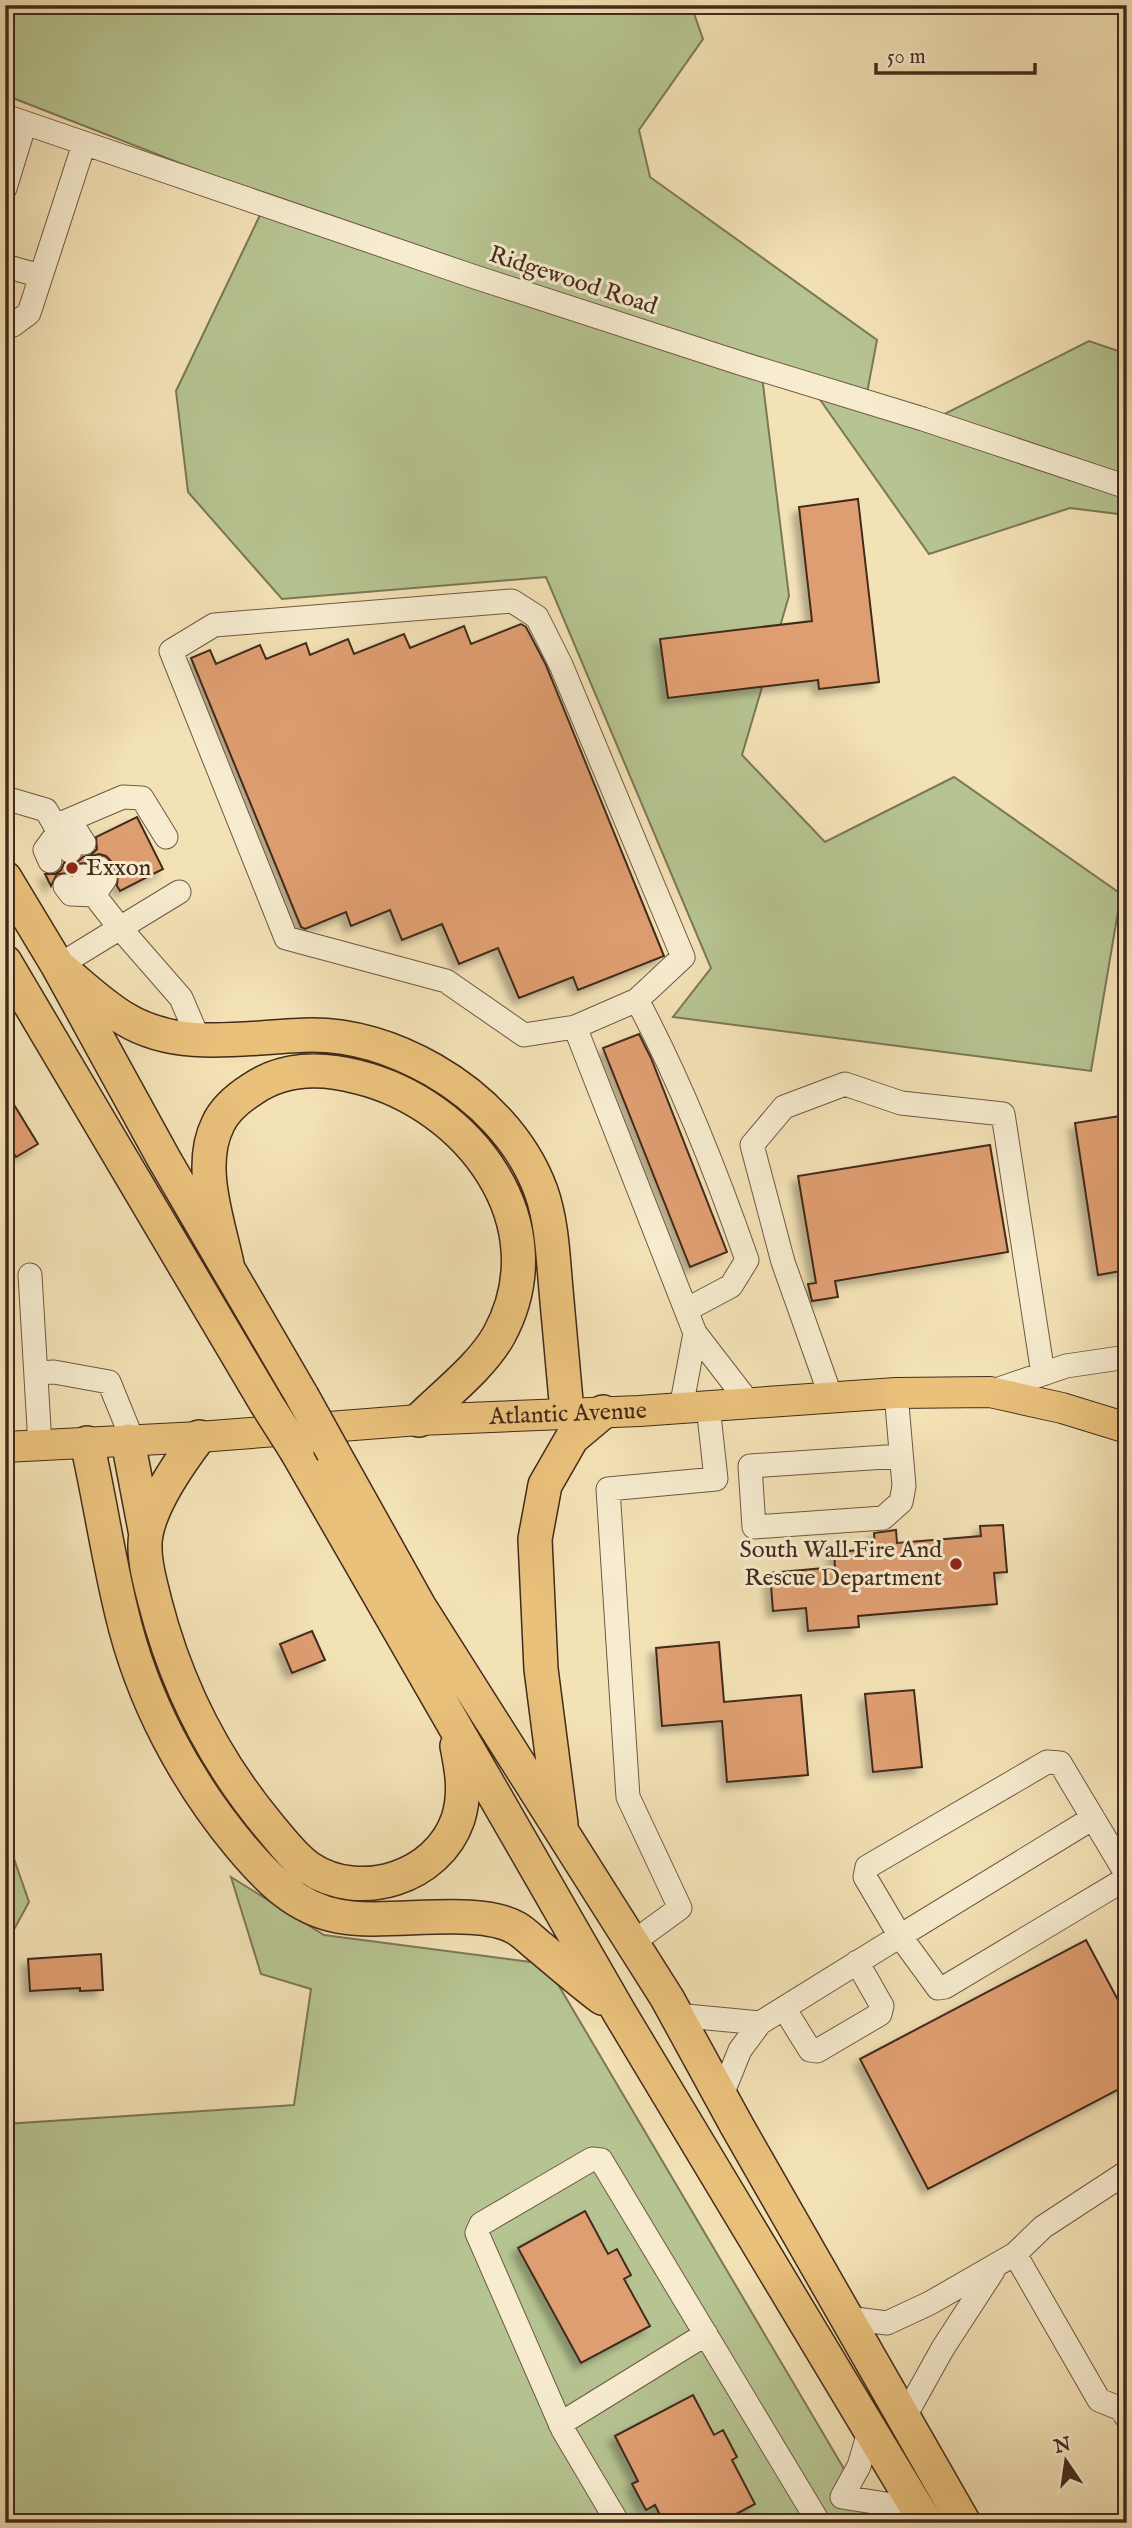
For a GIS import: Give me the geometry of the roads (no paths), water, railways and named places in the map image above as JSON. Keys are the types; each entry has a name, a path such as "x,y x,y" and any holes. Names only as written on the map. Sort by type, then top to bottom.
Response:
{"highway":[{"path":"5,878 58,966 164,1160 302,1396 419,1606 676,2015 964,2523"},
{"path":"5,962 297,1452 619,2012 922,2516"},
{"path":"58,966 104,1005 150,1031 171,1037 199,1040 313,1035 354,1039 416,1060 471,1096 495,1119 528,1164 548,1216 566,1412"},
{"path":"226,1264 208,1172 211,1146 217,1125 226,1110 261,1083 292,1072 348,1074 402,1092 443,1117 473,1146 499,1184 512,1215 517,1244 517,1273 512,1303 498,1338 486,1354 419,1420"},
{"path":"563,1833 541,1669 535,1539 545,1485 572,1438 603,1412"},
{"path":"146,1535 160,1497 183,1457 199,1437"},
{"path":"130,1441 155,1605 187,1697 209,1741 246,1798 285,1846 310,1868 326,1877 347,1883 370,1884 389,1881 414,1871 435,1855 458,1819 464,1780 452,1723"},
{"path":"87,1443 121,1614 148,1693 170,1741 195,1785 263,1874 289,1896 319,1911 337,1916 375,1920 468,1918 515,1927 619,2012"}],"main road":[{"name":"Atlantic Avenue","path":"5,1447 896,1393 990,1392 1062,1408 1127,1428"}],"street":[{"name":"Ridgewood Road","path":"15,120 472,276 923,419 1127,487"},
{"path":"5,188 15,120"},
{"path":"5,326 13,325 29,313 84,144"},
{"path":"5,266 41,276"},
{"path":"512,601 537,617 566,677 683,957 637,1000 575,1027 524,1035 446,981 286,938 171,652 215,625 512,601"},
{"path":"5,798 46,810 64,842 123,797 142,798 166,837"},
{"path":"86,881 120,929 181,998 199,1040"},
{"path":"58,966 179,892"},
{"path":"637,1000 662,1046 714,1166 747,1260 731,1286 686,1310"},
{"path":"575,1027 695,1333 749,1403"},
{"path":"831,1397 783,1262 752,1145 785,1107 845,1084 901,1103 1003,1114 1043,1374"},
{"path":"30,1275 40,1445"},
{"path":"632,1943 680,1908 628,1797 608,1489 716,1479 695,1407 695,1333"},
{"path":"990,1392 1066,1366 1127,1357"},
{"path":"37,1373 54,1372 109,1382 130,1441"},
{"path":"896,1393 904,1486 901,1502 883,1518 754,1527 750,1466 901,1456"},
{"path":"1048,1762 1060,1763 1127,1877 946,1987 938,1988 900,1936 864,1877 867,1867 1048,1762"},
{"path":"721,2097 740,2050 760,2023 1093,1818"},
{"path":"784,2008 810,2050 817,2051 880,2014 882,2006 857,1962"},
{"path":"676,2015 760,2023"},
{"path":"618,2523 561,2424 477,2233 481,2224 592,2159 601,2160 706,2334 809,2519 842,2497 859,2466 870,2429"},
{"path":"847,2318 887,2322 930,2304 994,2269 1016,2254 1043,2227 1127,2172"},
{"path":"1016,2254 1099,2400 1125,2411"},
{"path":"904,2418 943,2348 994,2269"},
{"path":"561,2424 706,2334"},
{"path":"842,2497 922,2516"}],"place":[{"name":"Exxon","path":"72,868"},
{"name":"South Wall Fire And Rescue Department","path":"956,1564"}]}
